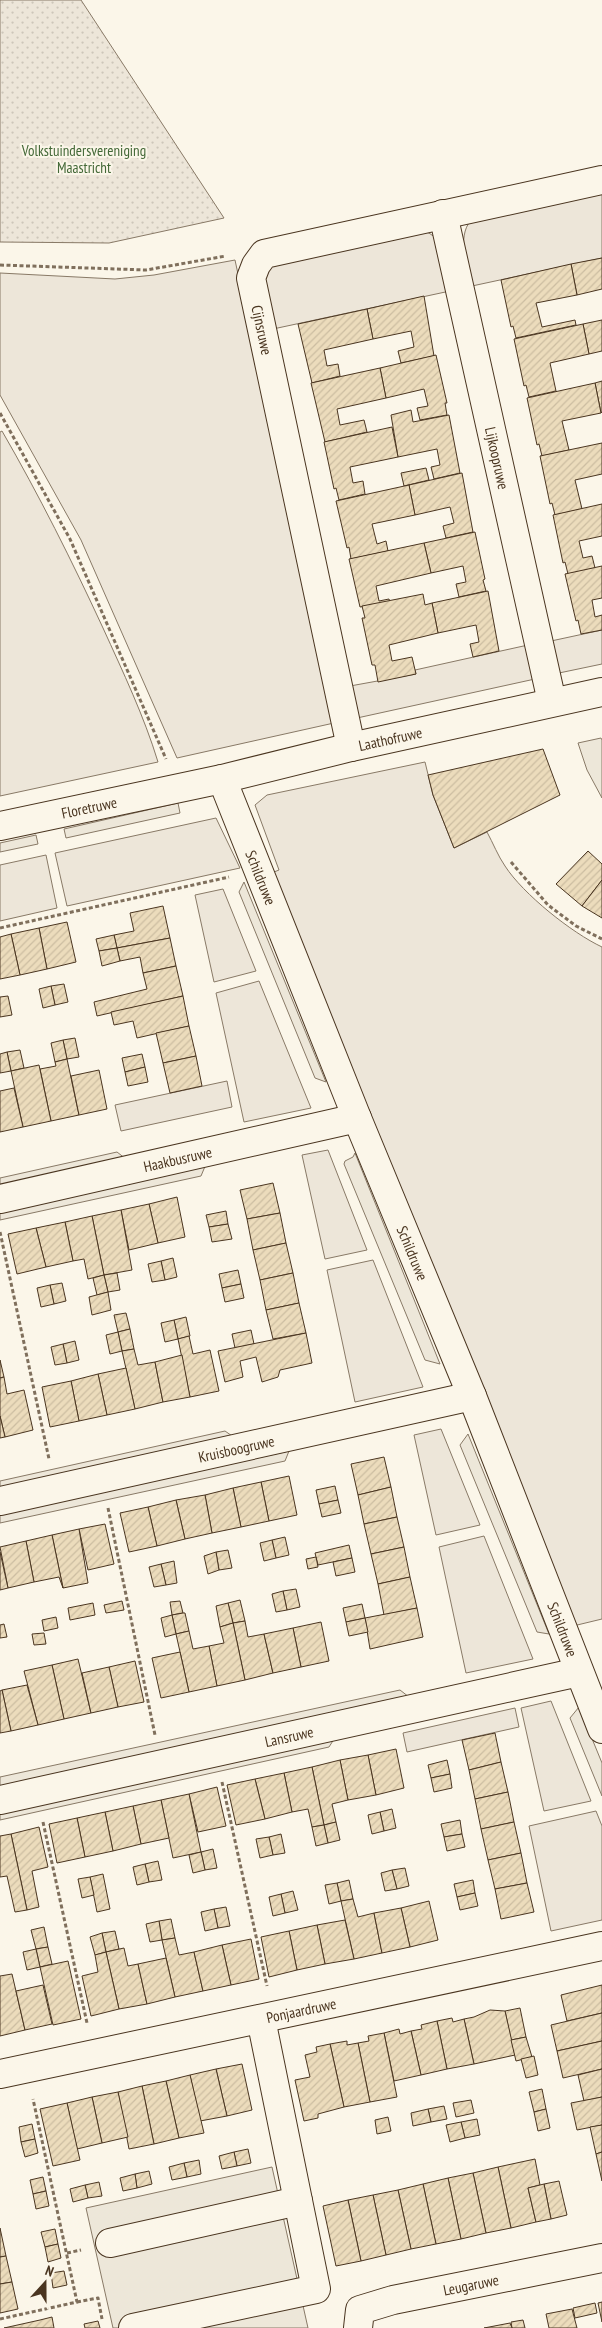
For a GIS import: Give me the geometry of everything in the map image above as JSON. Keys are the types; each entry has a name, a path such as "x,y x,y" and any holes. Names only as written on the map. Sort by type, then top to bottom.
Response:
{"street":[{"path":"256,265 264,254 602,180"},
{"name":"Lijkoopruwe","path":"443,214 552,702"},
{"name":"Cijnsruwe","path":"256,265 251,278 351,747"},
{"name":"Laathofruwe","path":"179,788 351,747 602,692"},
{"name":"Schildruwe","path":"222,779 357,1118 472,1396 602,1729"},
{"name":"Floretruwe","path":"0,826 179,788"},
{"name":"Haakbusruwe","path":"0,1199 357,1118"},
{"name":"Kruisboogruwe","path":"0,1501 472,1396"},
{"name":"Lansruwe","path":"0,1800 579,1672"},
{"name":"Ponjaardruwe","path":"0,2074 602,1946"},
{"path":"133,2328 316,2289 298,2201 267,2017"},
{"path":"110,2243 298,2201"},
{"name":"Leugaruwe","path":"358,2328 360,2310 393,2300 602,2258"}],"path":[{"path":"0,265 146,270 233,255 256,265"},
{"path":"0,413 70,539 179,788"},
{"path":"0,426 6,424"},
{"path":"511,862 548,905 576,926 602,939"},
{"path":"0,928 259,870"},
{"path":"0,1232 56,1488"},
{"path":"102,1478 161,1764"},
{"path":"215,1752 267,2017"},
{"path":"37,1792 94,2054"},
{"path":"26,2068 78,2302"},
{"path":"0,2319 98,2298 103,2320"}],"green space":[{"name":"Volkstuindersvereniging Maastricht","path":"0,0 81,0 224,218 109,243 0,242"},
{"path":"602,190 602,258 472,286 464,252 464,235 471,220"},
{"path":"419,230 429,233 436,238 450,291 273,329 264,276 269,266"},
{"path":"235,260 334,723 177,758 81,540 0,395 0,273 115,279 154,275"},
{"path":"2,431 42,504 91,603 133,694 158,762 0,796 0,432"},
{"path":"602,630 602,664 559,673 551,641"},
{"path":"528,645 535,679 357,718 350,686 416,674 415,670"},
{"path":"425,762 433,795 454,848 487,832 502,862 513,877 536,900 563,923 602,947 602,1619 573,1626 269,874 279,870 255,805 267,795"},
{"path":"216,818 240,868 67,906 55,853"},
{"path":"46,855 57,908 0,921 0,865"},
{"path":"223,889 256,971 214,982 195,895"},
{"path":"259,981 311,1108 244,1122 216,993"},
{"path":"227,1081 232,1107 121,1131 115,1105"},
{"path":"328,1150 367,1250 325,1259 302,1155"},
{"path":"373,1260 423,1387 355,1402 327,1270"},
{"path":"441,1429 480,1525 436,1535 414,1435"},
{"path":"484,1536 533,1659 466,1673 439,1547"},
{"path":"551,1701 591,1801 544,1811 521,1708"},
{"path":"515,1708 519,1727 407,1752 403,1733"},
{"path":"596,1811 602,1826 602,1920 551,1931 529,1826"}],"shaded area":[{"path":"601,738 602,798 587,770 578,743"},
{"path":"178,803 180,813 66,838 64,829"},
{"path":"36,835 38,844 0,852 0,843"},
{"path":"244,882 326,1082 315,1078 239,892"},
{"path":"117,1152 126,1159 0,1186 0,1178"},
{"path":"355,1153 440,1364 425,1360 344,1164"},
{"path":"206,1164 201,1176 0,1220 0,1210"},
{"path":"225,1431 235,1438 0,1490 0,1481"},
{"path":"468,1434 549,1634 537,1632 460,1445"},
{"path":"289,1451 285,1461 0,1523 0,1514"},
{"path":"400,1690 409,1697 0,1787 0,1777"},
{"path":"579,1707 602,1763 602,1796 570,1718"},
{"path":"336,1736 329,1747 0,1820 0,1810"},
{"path":"272,2167 308,2328 113,2328 86,2208"}],"building":[{"path":"602,258 602,289 577,295 571,264"},
{"path":"571,264 577,295 536,303 542,327 575,320 576,325 516,338 513,326 511,327 501,280"},
{"path":"424,296 434,356 401,363 398,351 414,347 411,331 373,339 367,309"},
{"path":"367,309 373,339 324,350 327,366 338,364 340,376 312,383 298,324"},
{"path":"602,320 602,351 589,354 583,324"},
{"path":"583,324 589,354 550,363 556,391 529,397 526,385 524,386 514,339"},
{"path":"436,355 447,403 445,403 447,415 420,420 417,408 428,406 424,389 386,398 380,368"},
{"path":"380,368 386,398 337,409 340,425 364,420 367,432 325,442 311,383"},
{"path":"602,381 602,412 601,413 595,383"},
{"path":"595,383 601,413 562,421 569,450 542,456 539,444 537,445 527,398"},
{"path":"411,410 413,422 449,415 460,473 434,479 431,467 440,465 437,449 398,457 391,415"},
{"path":"392,427 398,457 350,467 353,483 363,481 365,494 339,500 336,488 334,489 324,442"},
{"path":"602,443 602,474 575,480 582,509 555,515 552,503 550,504 540,456"},
{"path":"426,468 429,480 404,486 401,473"},
{"path":"462,473 473,532 446,538 443,526 454,523 450,507 415,515 409,485"},
{"path":"409,485 415,515 372,524 377,544 386,541 388,551 351,559 336,501"},
{"path":"602,504 602,536 579,541 583,558 592,556 595,568 568,574 565,562 563,563 553,515"},
{"path":"475,532 486,591 459,597 456,584 466,582 463,566 431,573 424,543"},
{"path":"424,543 431,573 376,586 379,601 389,599 390,602 360,607 349,559"},
{"path":"602,566 602,598 592,600 595,617 602,615 602,630 581,634 565,574"},
{"path":"488,591 499,651 473,657 470,644 479,642 476,625 438,633 432,603"},
{"path":"423,594 425,605 432,603 438,633 389,645 392,661 412,657 416,674 378,682 375,665 372,665 362,618 365,618 362,606"},
{"path":"543,749 560,795 454,848 433,795 428,775"},
{"path":"588,851 602,864 602,880 582,906 556,884"},
{"path":"602,880 602,918 582,906"},
{"path":"163,906 170,938 117,948 114,935 134,931 130,913"},
{"path":"67,922 76,962 47,969 39,928"},
{"path":"39,928 47,969 20,975 11,934"},
{"path":"11,934 20,975 0,979 0,937"},
{"path":"114,935 117,948 99,951 96,939"},
{"path":"170,938 176,966 143,973 140,957 120,961 117,948"},
{"path":"117,948 120,961 102,966 99,951"},
{"path":"176,966 183,996 97,1016 94,1002 147,989 143,973"},
{"path":"64,984 68,1002 55,1005 51,986"},
{"path":"51,986 55,1005 43,1008 39,989"},
{"path":"8,996 12,1015 0,1017 0,997"},
{"path":"183,996 189,1026 137,1038 133,1021 114,1025 111,1012"},
{"path":"189,1026 196,1056 163,1063 156,1033"},
{"path":"75,1038 79,1057 67,1059 63,1040"},
{"path":"63,1040 67,1059 55,1062 51,1043"},
{"path":"20,1050 24,1068 11,1071 7,1052"},
{"path":"7,1052 11,1071 0,1073 0,1054"},
{"path":"142,1054 145,1067 125,1072 122,1058"},
{"path":"196,1056 202,1086 170,1093 163,1063"},
{"path":"67,1059 79,1115 51,1121 40,1069 56,1066 55,1062"},
{"path":"39,1065 51,1121 23,1127 11,1071"},
{"path":"145,1067 148,1082 128,1086 125,1072"},
{"path":"99,1070 107,1109 79,1115 71,1076"},
{"path":"14,1088 23,1127 0,1132 0,1091"},
{"path":"273,1183 280,1213 247,1219 240,1190"},
{"path":"177,1197 185,1237 158,1243 149,1204"},
{"path":"149,1204 158,1243 129,1250 121,1210"},
{"path":"121,1210 132,1270 104,1275 92,1216"},
{"path":"226,1211 228,1224 209,1227 206,1215"},
{"path":"280,1213 286,1243 253,1250 247,1219"},
{"path":"92,1216 104,1275 88,1279 84,1259 73,1261 65,1222"},
{"path":"65,1222 73,1261 46,1267 36,1228"},
{"path":"228,1224 232,1239 212,1242 209,1227"},
{"path":"36,1228 46,1267 17,1274 8,1234"},
{"path":"286,1243 293,1273 260,1280 253,1250"},
{"path":"173,1258 177,1277 165,1280 161,1261"},
{"path":"161,1261 165,1280 152,1282 148,1264"},
{"path":"238,1270 241,1284 222,1288 219,1274"},
{"path":"117,1273 120,1290 108,1292 104,1275"},
{"path":"293,1273 299,1303 266,1310 260,1280"},
{"path":"104,1275 108,1292 97,1295 93,1278"},
{"path":"62,1283 66,1301 54,1304 50,1285"},
{"path":"241,1284 244,1298 225,1302 222,1288"},
{"path":"50,1285 54,1304 41,1307 37,1288"},
{"path":"108,1292 111,1310 92,1315 89,1297"},
{"path":"299,1303 306,1333 273,1339 266,1310"},
{"path":"126,1313 130,1329 118,1332 114,1315"},
{"path":"186,1317 190,1336 178,1339 174,1320"},
{"path":"174,1320 178,1339 165,1342 161,1323"},
{"path":"130,1329 134,1349 122,1351 118,1332"},
{"path":"251,1330 254,1344 235,1348 232,1334"},
{"path":"118,1332 122,1351 110,1354 106,1335"},
{"path":"306,1333 312,1363 280,1370 278,1377 262,1382 256,1357 240,1361 243,1377 225,1382 218,1351"},
{"path":"189,1336 193,1354 210,1350 219,1391 190,1397 178,1339"},
{"path":"75,1341 79,1360 67,1363 63,1344"},
{"path":"63,1344 67,1363 55,1365 51,1347"},
{"path":"134,1349 138,1365 155,1362 163,1402 135,1409 122,1351"},
{"path":"182,1355 190,1397 163,1402 155,1362"},
{"path":"0,1360 4,1377 0,1378"},
{"path":"126,1368 135,1409 107,1415 98,1374"},
{"path":"98,1374 107,1415 79,1421 71,1381"},
{"path":"4,1377 7,1394 24,1390 33,1430 5,1437 0,1416 0,1378"},
{"path":"71,1381 79,1421 50,1427 42,1387"},
{"path":"0,1416 5,1437 0,1438"},
{"path":"384,1457 391,1487 358,1495 351,1464"},
{"path":"289,1476 297,1515 269,1521 261,1482"},
{"path":"261,1482 269,1521 241,1527 233,1488"},
{"path":"335,1486 338,1500 319,1504 316,1490"},
{"path":"391,1487 397,1517 364,1524 358,1495"},
{"path":"233,1488 241,1527 212,1533 205,1495"},
{"path":"205,1495 212,1533 185,1539 176,1500"},
{"path":"176,1500 185,1539 157,1546 148,1507"},
{"path":"338,1500 341,1513 322,1517 319,1504"},
{"path":"148,1507 157,1546 129,1552 120,1513"},
{"path":"397,1517 404,1547 371,1554 364,1524"},
{"path":"105,1524 114,1564 88,1570 79,1529"},
{"path":"79,1529 88,1583 63,1588 52,1535"},
{"path":"52,1535 63,1588 59,1577 34,1582 26,1541"},
{"path":"285,1537 289,1555 276,1558 272,1540"},
{"path":"272,1540 276,1558 264,1561 260,1543"},
{"path":"26,1541 34,1582 8,1588 0,1547"},
{"path":"349,1545 352,1558 318,1565 315,1553"},
{"path":"404,1547 410,1577 378,1584 371,1554"},
{"path":"228,1550 232,1568 219,1570 216,1552"},
{"path":"0,1552 8,1588 0,1590"},
{"path":"216,1552 219,1570 208,1574 204,1556"},
{"path":"316,1557 318,1567 308,1569 306,1559"},
{"path":"352,1558 355,1572 336,1576 333,1562"},
{"path":"174,1561 177,1583 166,1585 161,1564"},
{"path":"161,1564 166,1585 154,1587 149,1567"},
{"path":"410,1577 417,1608 384,1615 378,1584"},
{"path":"296,1589 300,1607 287,1610 283,1591"},
{"path":"283,1591 287,1610 276,1612 272,1594"},
{"path":"240,1600 245,1621 233,1623 228,1603"},
{"path":"122,1601 124,1610 106,1613 104,1605"},
{"path":"180,1601 183,1613 172,1615 170,1602"},
{"path":"93,1603 95,1615 70,1620 68,1608"},
{"path":"228,1603 233,1623 220,1627 216,1606"},
{"path":"362,1604 365,1618 346,1622 343,1608"},
{"path":"417,1608 423,1637 370,1649 365,1618"},
{"path":"185,1613 189,1631 176,1634 172,1615"},
{"path":"172,1615 176,1634 165,1637 161,1618"},
{"path":"56,1617 58,1628 44,1631 42,1620"},
{"path":"365,1618 368,1632 349,1636 346,1622"},
{"path":"245,1621 248,1637 264,1634 273,1673 245,1680 233,1623"},
{"path":"321,1622 329,1661 301,1667 293,1628"},
{"path":"233,1623 245,1680 217,1686 209,1646 224,1643 220,1627"},
{"path":"4,1624 7,1637 0,1638 0,1625"},
{"path":"293,1628 301,1667 273,1673 264,1634"},
{"path":"189,1631 193,1649 209,1646 217,1686 189,1692 176,1634"},
{"path":"44,1633 46,1644 34,1645 32,1634"},
{"path":"180,1652 189,1692 161,1698 152,1658"},
{"path":"78,1659 91,1713 64,1719 52,1665"},
{"path":"135,1661 144,1702 118,1707 109,1667"},
{"path":"52,1665 64,1719 38,1725 24,1671"},
{"path":"109,1667 118,1707 91,1713 82,1673"},
{"path":"27,1685 38,1725 11,1731 2,1690"},
{"path":"2,1690 11,1731 0,1733 0,1691"},
{"path":"495,1733 501,1762 469,1770 462,1740"},
{"path":"396,1749 404,1788 376,1795 368,1755"},
{"path":"368,1755 376,1795 348,1800 340,1760"},
{"path":"340,1760 348,1800 332,1804 336,1822 324,1825 312,1767"},
{"path":"447,1760 450,1774 431,1778 428,1765"},
{"path":"501,1762 508,1792 475,1799 469,1770"},
{"path":"312,1767 324,1825 312,1827 308,1809 292,1812 284,1773"},
{"path":"284,1773 292,1812 265,1819 255,1779"},
{"path":"450,1774 452,1788 434,1792 431,1778"},
{"path":"255,1779 265,1819 236,1825 227,1785"},
{"path":"217,1787 226,1826 198,1832 189,1794"},
{"path":"508,1792 514,1822 481,1829 475,1799"},
{"path":"189,1794 201,1852 173,1858 161,1800"},
{"path":"161,1800 169,1838 141,1844 133,1806"},
{"path":"133,1806 141,1844 113,1851 105,1812"},
{"path":"392,1809 396,1828 384,1831 380,1812"},
{"path":"105,1812 113,1851 85,1857 77,1818"},
{"path":"380,1812 384,1831 372,1834 368,1815"},
{"path":"77,1818 85,1857 57,1863 49,1824"},
{"path":"460,1820 462,1834 444,1837 441,1824"},
{"path":"336,1822 340,1840 328,1843 324,1825"},
{"path":"514,1822 521,1853 488,1860 481,1829"},
{"path":"324,1825 328,1843 316,1846 312,1827"},
{"path":"39,1827 48,1867 32,1871 39,1907 27,1910 11,1834"},
{"path":"11,1834 27,1910 15,1912 7,1876 0,1877 0,1836"},
{"path":"281,1834 285,1853 273,1855 269,1837"},
{"path":"462,1834 465,1847 447,1851 444,1837"},
{"path":"269,1837 273,1855 260,1858 256,1839"},
{"path":"213,1849 217,1868 205,1870 201,1852"},
{"path":"201,1852 205,1870 193,1873 189,1855"},
{"path":"521,1853 527,1883 495,1889 488,1860"},
{"path":"158,1861 162,1880 149,1882 145,1864"},
{"path":"145,1864 149,1882 137,1885 133,1867"},
{"path":"405,1868 409,1886 397,1889 392,1870"},
{"path":"392,1870 397,1889 385,1891 381,1873"},
{"path":"103,1874 110,1909 97,1912 90,1877"},
{"path":"90,1877 94,1895 82,1898 78,1879"},
{"path":"349,1880 353,1899 341,1901 337,1883"},
{"path":"473,1880 475,1893 457,1897 454,1884"},
{"path":"337,1883 341,1901 329,1904 325,1885"},
{"path":"527,1883 534,1912 501,1919 495,1889"},
{"path":"293,1891 298,1910 285,1913 281,1894"},
{"path":"475,1893 478,1906 460,1910 457,1897"},
{"path":"281,1894 285,1913 273,1916 269,1897"},
{"path":"353,1899 358,1917 374,1913 382,1953 354,1959 341,1901"},
{"path":"429,1901 438,1940 410,1947 401,1908"},
{"path":"226,1907 230,1926 218,1928 214,1909"},
{"path":"401,1908 410,1947 382,1953 374,1913"},
{"path":"214,1909 218,1928 205,1931 201,1912"},
{"path":"171,1919 175,1938 162,1940 159,1921"},
{"path":"345,1920 354,1959 325,1964 317,1925"},
{"path":"159,1921 162,1940 150,1942 146,1924"},
{"path":"317,1925 325,1964 297,1970 289,1931"},
{"path":"44,1927 48,1947 36,1949 31,1930"},
{"path":"115,1931 119,1949 106,1952 102,1933"},
{"path":"289,1931 297,1970 269,1977 261,1937"},
{"path":"102,1933 106,1952 95,1955 90,1937"},
{"path":"175,1938 179,1955 194,1952 203,1991 175,1997 162,1940"},
{"path":"251,1939 259,1979 231,1985 222,1945"},
{"path":"222,1945 231,1985 203,1991 194,1952"},
{"path":"48,1947 52,1964 40,1967 36,1949"},
{"path":"124,1948 128,1966 138,1964 147,2004 119,2009 106,1952"},
{"path":"36,1949 40,1967 27,1970 23,1952"},
{"path":"106,1952 119,2009 91,2016 82,1976 98,1972 95,1955"},
{"path":"166,1958 175,1997 147,2004 138,1964"},
{"path":"68,1961 81,2019 53,2025 40,1967"},
{"path":"12,1974 25,2030 0,2036 0,1976"},
{"path":"43,1985 52,2024 25,2030 16,1991"},
{"path":"602,1985 602,2013 567,2021 561,1995"},
{"path":"520,2008 526,2037 511,2040 505,2011"},
{"path":"490,2010 505,2011 515,2055 474,2064 464,2019"},
{"path":"602,2013 602,2041 557,2051 551,2025"},
{"path":"452,2018 453,2022 464,2019 474,2064 447,2069 437,2021"},
{"path":"437,2021 447,2069 421,2075 411,2031 422,2029 421,2025"},
{"path":"399,2029 400,2034 411,2031 421,2075 394,2081 384,2033"},
{"path":"384,2033 397,2097 370,2102 358,2043 369,2041 368,2036"},
{"path":"526,2037 532,2057 516,2061 511,2040"},
{"path":"347,2041 347,2045 358,2043 370,2102 344,2107 330,2044"},
{"path":"602,2041 602,2069 563,2078 557,2051"},
{"path":"330,2044 344,2107 318,2114 318,2118 304,2121 295,2080 310,2077 305,2055 317,2052 316,2047"},
{"path":"534,2056 538,2075 526,2078 521,2059"},
{"path":"242,2064 252,2110 227,2116 216,2069"},
{"path":"216,2069 227,2116 200,2121 190,2075"},
{"path":"602,2069 602,2097 584,2101 578,2075"},
{"path":"190,2075 204,2133 179,2138 166,2081"},
{"path":"166,2081 179,2138 154,2144 142,2086"},
{"path":"142,2086 154,2144 129,2149 118,2092"},
{"path":"542,2089 546,2109 534,2112 529,2092"},
{"path":"118,2092 128,2137 102,2143 92,2097"},
{"path":"92,2097 102,2143 77,2149 67,2103"},
{"path":"602,2097 602,2125 577,2130 571,2103"},
{"path":"471,2100 474,2113 456,2117 453,2103"},
{"path":"67,2103 80,2160 53,2166 40,2109"},
{"path":"444,2106 447,2119 431,2122 428,2109"},
{"path":"428,2109 431,2122 413,2126 411,2113"},
{"path":"546,2109 550,2128 538,2131 534,2112"},
{"path":"388,2117 391,2131 377,2134 375,2120"},
{"path":"477,2119 480,2135 465,2138 461,2122"},
{"path":"461,2122 465,2138 450,2142 446,2125"},
{"path":"32,2124 35,2139 21,2142 19,2127"},
{"path":"602,2125 602,2152 596,2154 590,2127"},
{"path":"35,2139 38,2153 25,2157 21,2142"},
{"path":"248,2149 251,2163 237,2166 234,2152"},
{"path":"234,2152 237,2166 222,2169 219,2156"},
{"path":"602,2152 602,2181 596,2154"},
{"path":"535,2159 540,2185 528,2188 536,2222 511,2228 498,2167"},
{"path":"199,2160 201,2174 187,2177 184,2163"},
{"path":"184,2163 187,2177 172,2180 169,2167"},
{"path":"498,2167 511,2228 486,2233 473,2173"},
{"path":"149,2171 152,2184 137,2188 135,2174"},
{"path":"473,2173 486,2233 461,2239 448,2178"},
{"path":"135,2174 137,2188 123,2191 120,2178"},
{"path":"43,2177 46,2191 33,2194 30,2180"},
{"path":"448,2178 461,2239 436,2244 423,2184"},
{"path":"559,2181 567,2215 551,2219 544,2184"},
{"path":"99,2182 102,2196 88,2198 85,2185"},
{"path":"423,2184 436,2244 411,2249 398,2190"},
{"path":"544,2184 551,2219 536,2222 528,2188"},
{"path":"85,2185 88,2198 73,2202 70,2189"},
{"path":"398,2190 411,2249 386,2255 373,2195"},
{"path":"46,2191 49,2206 36,2209 33,2194"},
{"path":"373,2195 386,2255 361,2261 348,2200"},
{"path":"348,2200 361,2261 336,2266 323,2206"},
{"path":"0,2228 6,2256 0,2257"},
{"path":"55,2229 58,2244 45,2247 41,2232"},
{"path":"58,2244 61,2258 48,2262 45,2247"},
{"path":"6,2256 12,2282 0,2284 0,2257"},
{"path":"64,2271 67,2285 53,2288 51,2273"},
{"path":"12,2282 18,2309 0,2313 0,2284"},
{"path":"602,2302 602,2322 598,2303"},
{"path":"595,2303 597,2313 575,2318 573,2308"},
{"path":"572,2309 577,2328 549,2328 546,2314"},
{"path":"52,2317 54,2328 4,2328 40,2320"},
{"path":"523,2320 525,2328 512,2328 511,2322"},
{"path":"98,2321 100,2328 85,2328 84,2324"},
{"path":"510,2323 512,2328 484,2328"}]}
